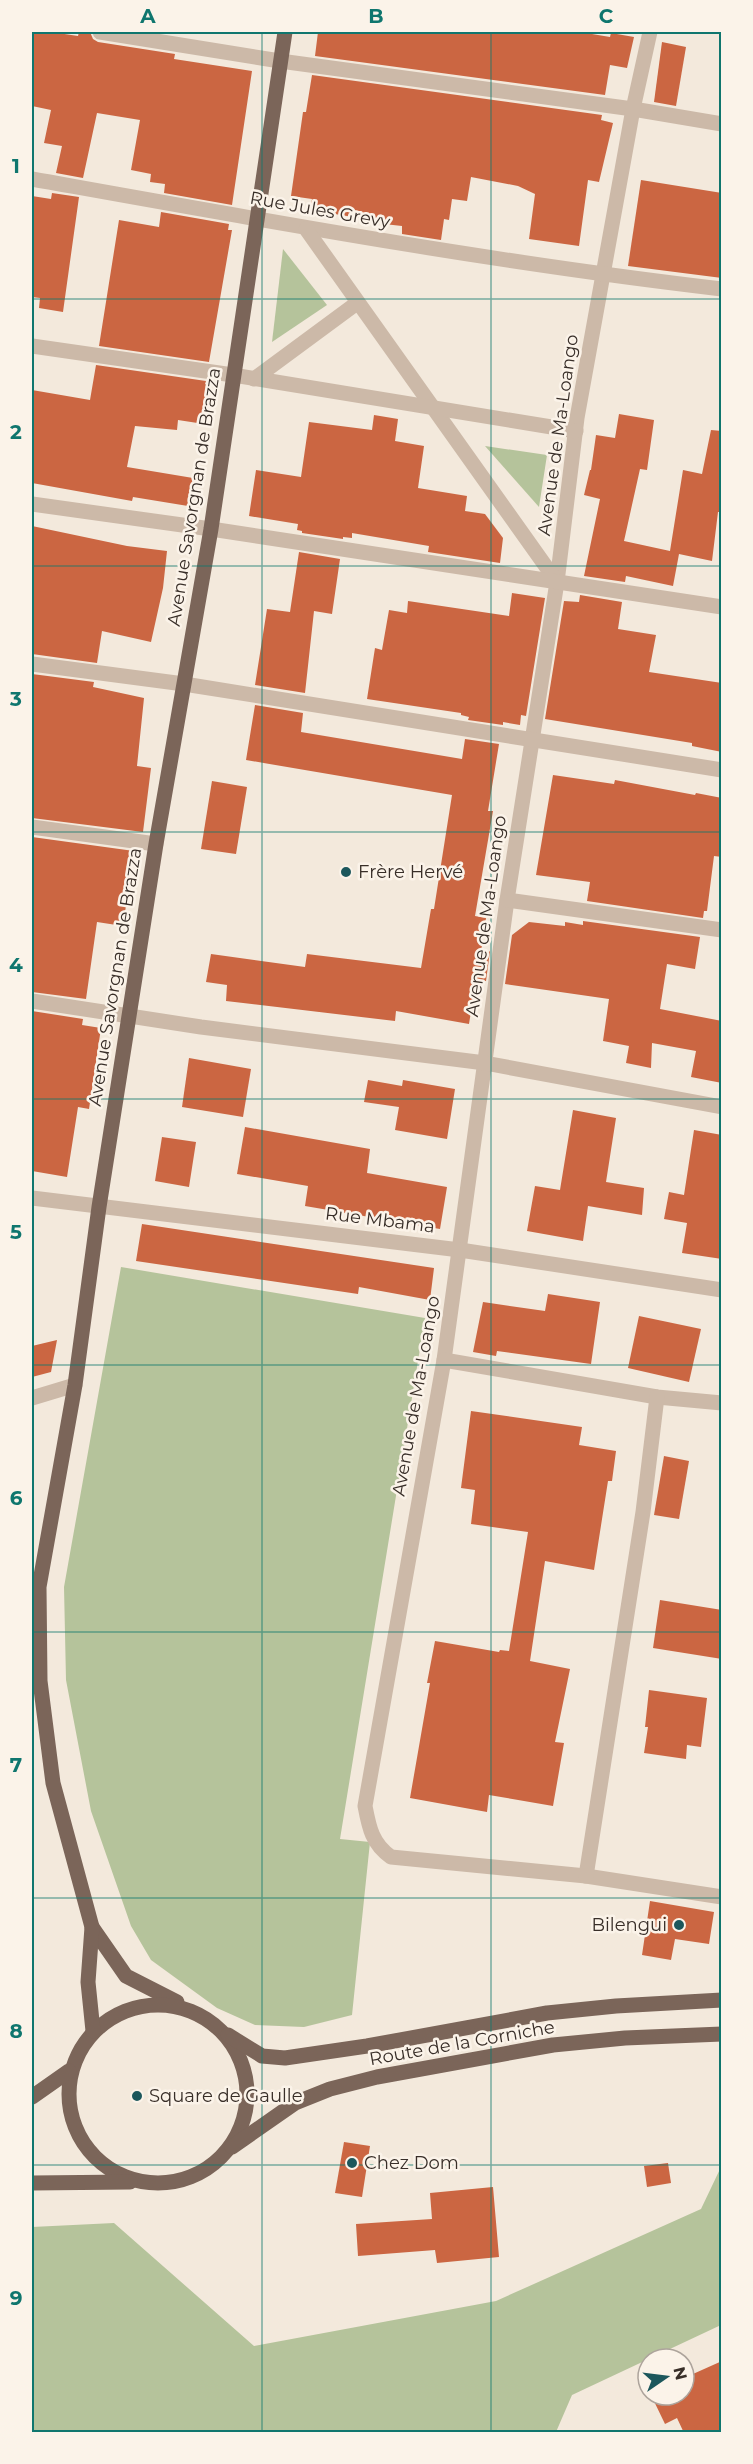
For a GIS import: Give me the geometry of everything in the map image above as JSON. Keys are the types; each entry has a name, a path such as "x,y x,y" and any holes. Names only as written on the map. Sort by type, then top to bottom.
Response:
{"main road":[{"name":"Avenue Savorgnan de Brazza","path":"93,2031 88,1982 92,1927 54,1783 40,1681 39,1587 75,1385 99,1207 156,844 211,529 285,32"},
{"name":"Avenue Savorgnan de Brazza","path":"92,1927 126,1976 195,2012"},
{"name":"Route de la Corniche","path":"32,2097 69,2071 93,2031 123,2010 159,2004 195,2012 262,2056 285,2058 367,2046 547,2013 616,2006 722,2000"},
{"name":"Route de la Corniche","path":"223,2032 240,2059 247,2090 243,2122 228,2151"},
{"name":"Route de la Corniche","path":"32,2183 171,2183 202,2172 295,2103 330,2088 376,2077 554,2045 626,2038 722,2034"},
{"name":"Route de la Corniche","path":"69,2071 72,2121 86,2149 109,2170 138,2182"}],"street":[{"path":"100,32 280,61 633,109 722,124"},
{"name":"Avenue de Ma-Loango","path":"586,1876 391,1857 381,1850 371,1835 364,1806 444,1360 507,900 556,582 576,431 633,109 650,32"},
{"name":"Rue Jules Grevy","path":"32,179 306,229 603,276 722,289"},
{"path":"306,229 556,582"},
{"path":"254,379 357,303"},
{"path":"32,346 233,375 576,431"},
{"path":"32,504 722,607"},
{"path":"32,664 184,684 722,770"},
{"path":"32,827 156,844"},
{"path":"507,900 722,930"},
{"path":"32,1001 129,1017 485,1063 722,1107"},
{"name":"Rue Mbama","path":"32,1198 460,1250 722,1290"},
{"path":"444,1360 657,1396 722,1402"},
{"path":"32,1398 75,1385"},
{"path":"657,1396 641,1524 586,1876 722,1898"}],"green space":[{"path":"283,249 327,305 272,342"},
{"path":"485,446 547,455 539,507"},
{"path":"121,1267 425,1318 340,1839 370,1842 352,2015 304,2027 255,2025 217,2008 151,1960 131,1926 91,1811 66,1680 64,1587"},
{"path":"721,2167 721,2325 674,2347 636,2347 636,2365 572,2395 556,2432 32,2432 32,2227 114,2223 254,2346 496,2301 701,2209"}],"building":[{"path":"32,32 78,36 79,32 90,32 93,39 98,42 175,54 174,59 252,71 232,205 164,193 165,184 150,182 151,174 131,170 140,120 97,113 83,178 56,173 62,146 44,143 51,110 32,106"},
{"path":"318,32 580,32 610,37 611,33 634,37 627,68 610,65 605,95 315,56"},
{"path":"662,42 686,47 676,106 654,102"},
{"path":"312,75 602,115 601,120 613,123 599,182 588,180 579,246 529,239 535,194 518,186 471,177 467,201 452,199 449,220 444,219 441,240 402,234 402,226 310,210 312,199 291,196 303,112 306,112"},
{"path":"641,180 722,193 722,278 628,266"},
{"path":"52,193 79,197 63,312 39,308 40,298 32,297 32,196 51,199"},
{"path":"161,212 229,224 228,230 232,230 209,362 99,346 119,220 159,227"},
{"path":"96,365 206,381 205,384 208,385 204,424 178,420 177,430 135,426 127,467 193,478 188,506 133,497 132,501 32,483 32,390 90,400"},
{"path":"619,414 654,420 647,470 640,469 624,541 670,551 683,470 702,474 711,430 722,431 722,512 718,512 712,561 679,554 673,586 626,576 625,582 584,576 600,499 584,495 591,470 596,435 615,438"},
{"path":"374,415 398,419 395,441 424,446 418,488 467,496 465,511 485,514 503,538 500,563 428,552 429,546 352,533 352,538 343,537 343,539 302,533 297,530 298,524 249,516 256,470 301,477 309,422 372,430"},
{"path":"32,526 127,546 167,551 163,588 151,642 102,631 97,663 32,654"},
{"path":"299,552 340,559 332,614 314,611 305,693 255,685 267,609 290,612"},
{"path":"512,593 545,598 526,716 521,715 520,725 468,720 469,717 461,713 367,699 375,648 382,650 389,610 407,613 408,601 509,616"},
{"path":"580,595 622,602 618,629 656,635 649,672 722,683 722,752 692,746 692,743 545,719 564,601 579,602"},
{"path":"32,674 94,682 93,687 144,698 137,766 151,768 143,832 32,818"},
{"path":"255,705 303,713 301,732 462,759 465,739 499,744 488,811 493,811 475,916 486,918 480,959 490,951 486,981 476,980 469,1024 396,1011 395,1021 226,1001 227,985 206,982 211,954 305,967 307,954 421,968 431,909 434,909 452,795 246,760"},
{"path":"553,775 614,784 615,780 722,798 722,857 714,856 707,911 704,911 703,918 587,901 590,882 536,875"},
{"path":"212,781 247,787 236,854 201,849"},
{"path":"32,837 134,851 123,926 97,922 86,999 32,992"},
{"path":"583,921 700,937 695,969 667,964 660,1009 722,1021 722,1083 691,1077 696,1051 652,1043 651,1068 626,1063 629,1046 603,1041 609,999 505,984 512,935 529,922 565,926 565,922 583,925"},
{"path":"32,1011 83,1019 82,1025 101,1028 89,1109 78,1107 67,1177 32,1171"},
{"path":"189,1058 251,1069 243,1117 182,1107"},
{"path":"368,1080 402,1086 403,1080 455,1089 447,1139 395,1130 399,1107 364,1102"},
{"path":"573,1110 616,1118 606,1182 644,1188 642,1215 588,1206 583,1241 527,1231 535,1186 560,1190"},
{"path":"245,1127 370,1149 367,1173 447,1187 440,1229 305,1206 308,1186 237,1174"},
{"path":"694,1130 722,1135 722,1259 682,1253 687,1223 664,1219 669,1192 684,1195"},
{"path":"162,1137 196,1142 189,1187 155,1181"},
{"path":"142,1224 434,1268 430,1300 359,1287 358,1294 136,1261"},
{"path":"548,1294 600,1302 591,1364 497,1351 496,1356 473,1352 483,1302 545,1311"},
{"path":"639,1316 701,1329 689,1382 628,1368"},
{"path":"57,1340 51,1372 32,1377 32,1346"},
{"path":"471,1411 582,1427 579,1445 616,1451 612,1481 608,1481 594,1570 545,1561 530,1661 570,1669 555,1742 564,1743 553,1806 489,1795 487,1812 410,1798 435,1641 499,1652 500,1650 509,1651 528,1532 471,1524 475,1490 461,1488"},
{"path":"664,1456 689,1461 679,1519 654,1515"},
{"path":"660,1600 722,1610 722,1659 653,1648"},
{"path":"649,1690 707,1698 701,1747 687,1745 686,1759 644,1753 648,1727 645,1727"},
{"name":"Bilengui","path":"650,1901 714,1912 709,1944 675,1939 671,1960 642,1955"},
{"path":"344,2142 370,2146 362,2197 335,2193"},
{"path":"668,2163 671,2183 647,2187 644,2166"},
{"path":"493,2187 499,2257 437,2263 435,2250 358,2256 356,2224 432,2219 430,2193"},
{"path":"722,2361 722,2433 684,2433 677,2418 665,2424 657,2407 696,2407 696,2373"}],"place":[{"name":"Frère Hervé","path":"346,872"},
{"name":"Bilengui","path":"679,1925"},
{"name":"Square de Gaulle","path":"137,2096"},
{"name":"Chez Dom","path":"352,2163"}]}
